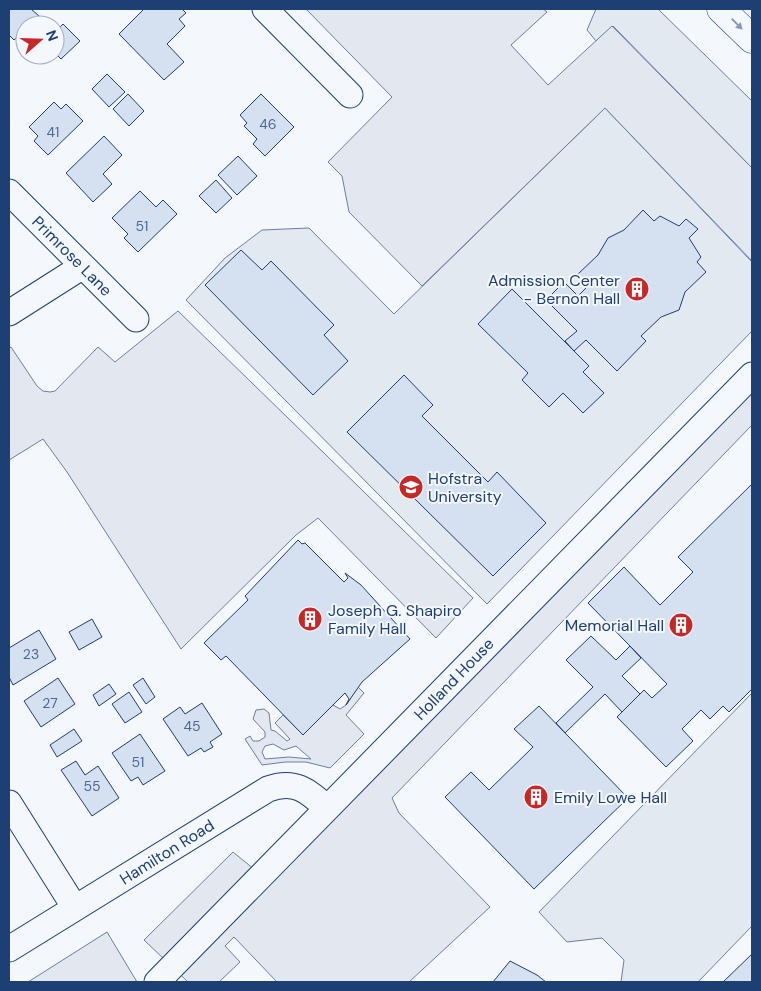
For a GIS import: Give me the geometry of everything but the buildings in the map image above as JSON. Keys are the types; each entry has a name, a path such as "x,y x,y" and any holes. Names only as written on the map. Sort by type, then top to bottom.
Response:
{"main road":[{"path":"722,9 752,39"}],"street":[{"path":"264,9 350,95"},
{"name":"Primrose Lane","path":"9,192 136,319"},
{"path":"9,313 83,266"},
{"name":"Holland House","path":"157,982 752,375"},
{"name":"Hamilton Road","path":"9,949 276,786 293,786 303,789 327,808"},
{"path":"9,803 75,908"}],"shaded area":[{"path":"306,9 543,9 547,12 511,45 548,85 612,26 752,168 752,261 605,108 422,286 349,212 342,176 328,162 392,97"},
{"path":"596,9 658,9 752,101 752,168 613,26 596,41 587,30"},
{"path":"605,108 752,262 752,331 487,604 186,300 225,258 262,230 309,228 394,314"},
{"path":"178,311 473,598 436,638 318,518 296,535 181,649 67,472 43,439 9,460 9,349 11,347 37,386 43,391 55,391 98,347 115,362"},
{"path":"752,378 752,425 392,798 399,813 490,907 409,982 277,982 234,937 225,946 240,962 219,982 188,982 144,940 233,852 260,874"},
{"path":"358,687 364,693 346,715 364,734 330,768 306,762 262,765 245,739 250,736 253,741 259,741 265,737 265,732 253,719 256,710 264,709 269,713 271,730 287,741 290,739 275,723 283,715 303,735 333,705 340,709 346,705","holes":["273,744 284,750 296,746 311,759 289,757 265,759 262,752 265,746"]},
{"path":"752,693 752,926 698,982 621,982 624,960 602,938 567,942 539,912"},
{"path":"107,932 137,982 28,982"}],"place":[{"name":"Admission Center - Bernon Hall","path":"637,289"},
{"name":"Hofstra University","path":"411,487"},
{"name":"Joseph G. Shapiro Family Hall","path":"310,619"},
{"name":"Memorial Hall","path":"681,625"},
{"name":"Emily Lowe Hall","path":"536,797"}]}
